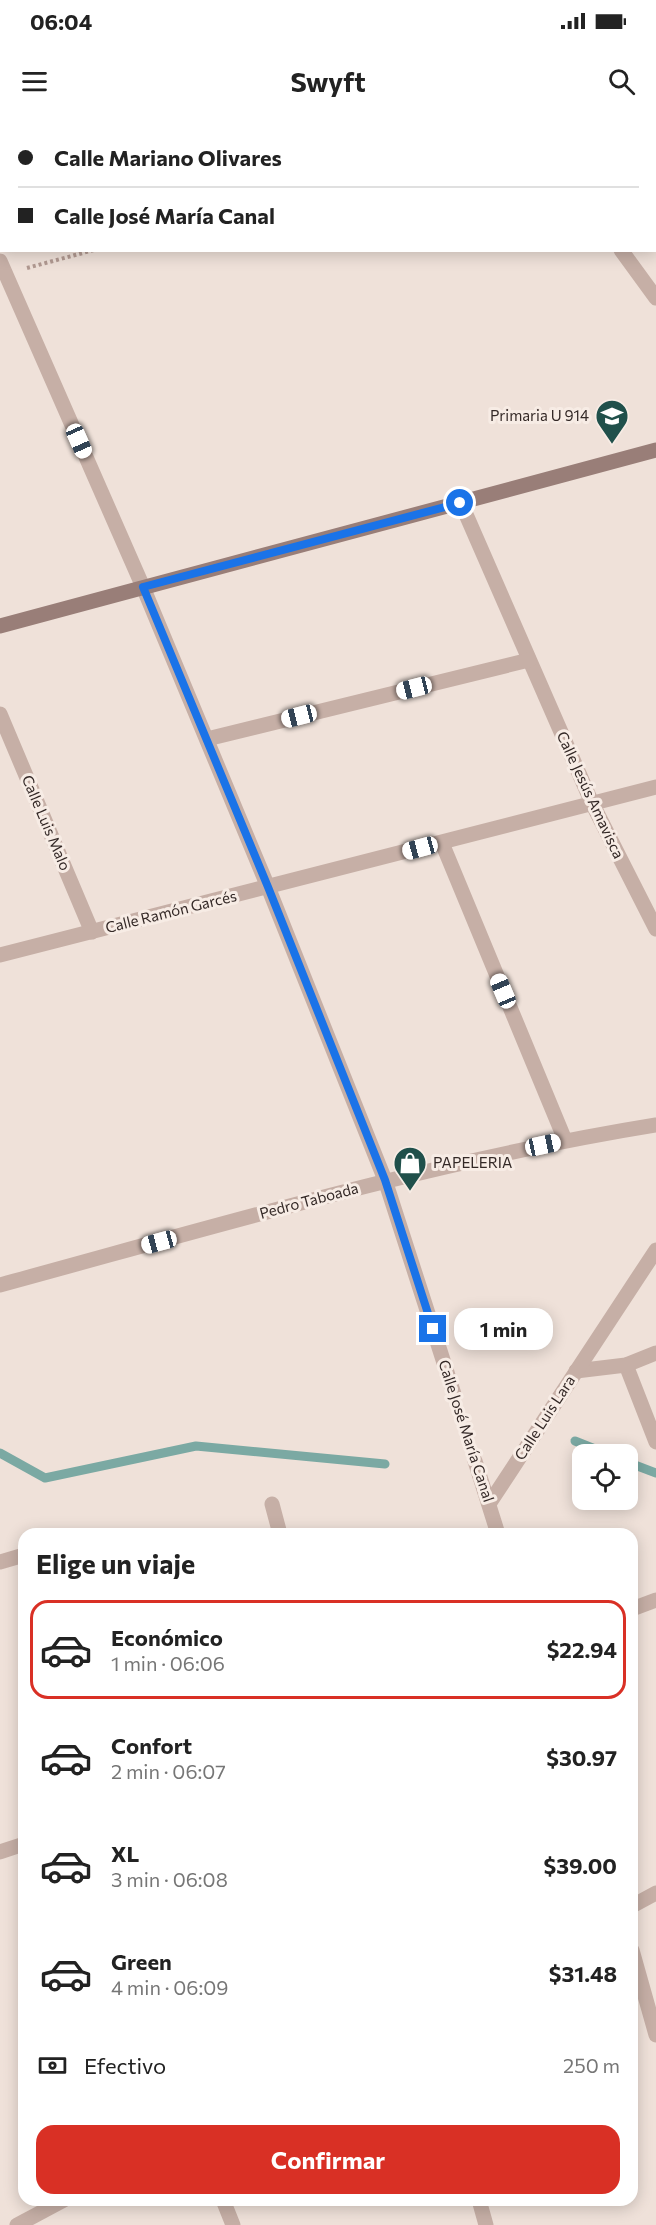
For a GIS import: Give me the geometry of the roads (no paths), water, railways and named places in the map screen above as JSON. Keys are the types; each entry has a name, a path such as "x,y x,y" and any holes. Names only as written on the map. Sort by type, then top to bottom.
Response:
{"street":[{"path":"622,252 656,298"},
{"name":"Calle José María Canal","path":"2,267 143,587 268,887 385,1180 454,1394"},
{"path":"0,626 656,450"},
{"name":"Calle Jesús Amavisca","path":"460,503 592,803 656,929"},
{"path":"207,739 529,660"},
{"name":"Calle Luis Malo","path":"0,714 92,932"},
{"name":"Calle Ramón Garcés","path":"0,955 656,787"},
{"path":"441,843 565,1140"},
{"name":"Pedro Taboada","path":"0,1285 385,1180 565,1140 656,1125"},
{"path":"576,1371 656,1250"},
{"name":"Calle Luis Lara","path":"489,1504 576,1371 626,1365 656,1353"},
{"path":"626,1365 656,1442"},
{"name":"Calle José María Canal","path":"475,1461 496,1528"},
{"path":"272,1504 278,1528"},
{"path":"0,1562 18,1557"},
{"path":"638,1607 656,1600"},
{"path":"0,1852 18,1846"},
{"path":"638,1903 656,1893"},
{"path":"638,1971 656,2035"},
{"path":"17,2225 53,2206"},
{"path":"225,2206 232,2225"},
{"path":"481,2206 486,2225"}],"waterway":[{"path":"575,1441 582,1444"},
{"path":"0,1453 45,1478 196,1446 385,1464"},
{"path":"638,1466 656,1473"}],"place":[{"name":"Primaria U 914","path":"612,445"},
{"name":"PAPELERIA","path":"410,1192"}]}
